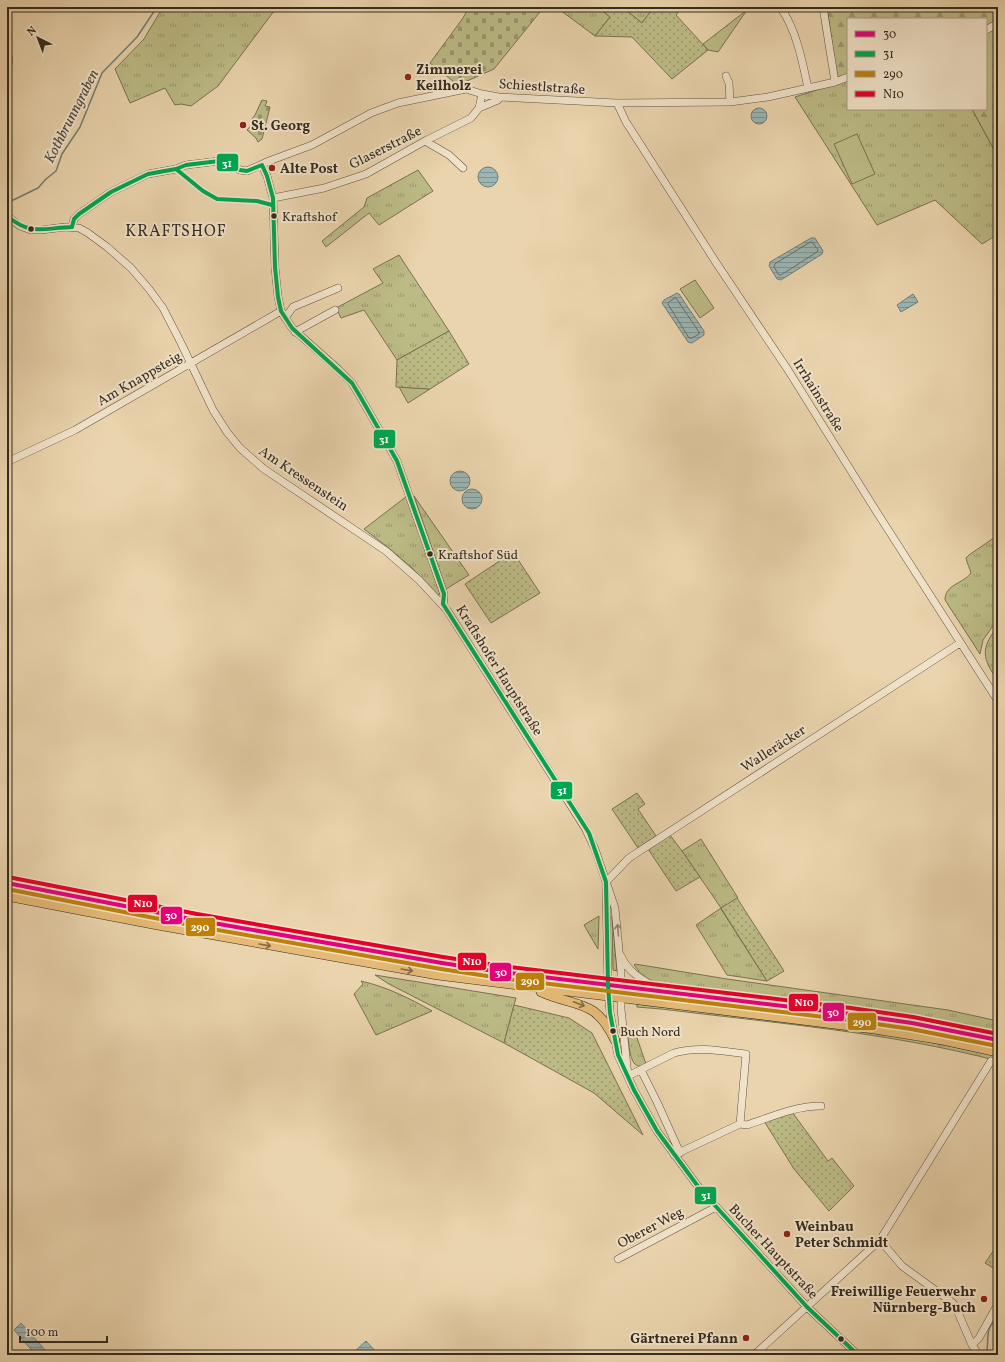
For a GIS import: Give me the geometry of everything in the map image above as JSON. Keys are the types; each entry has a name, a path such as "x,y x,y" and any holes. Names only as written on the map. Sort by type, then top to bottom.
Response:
{"main road":[{"path":"7,883 196,920 435,962 501,972 660,990 887,1019 998,1040"},
{"path":"7,896 158,925 452,977 886,1030 998,1052"},
{"path":"529,986 547,994 580,1004 596,1013 609,1028 615,1040"}],"street":[{"path":"823,7 835,82"},
{"path":"781,8 794,31 808,88"},
{"path":"987,29 998,23"},
{"path":"7,50 9,60 7,71"},
{"path":"726,76 729,83 730,102"},
{"name":"Schiestlstraße","path":"262,165 312,145 371,112 398,103 466,89 482,94 500,97 617,103 730,102 768,97 835,82 847,77"},
{"path":"479,108 482,94"},
{"name":"Glaserstraße","path":"273,198 324,188 366,174 425,141 471,118 479,108 498,100 500,97"},
{"name":"Irrhainstraße","path":"617,103 626,122 717,264 788,370 998,701"},
{"path":"425,141 450,155 464,168"},
{"path":"7,216 20,226 31,230 72,227 74,219 79,214 110,192 148,174 176,169 186,165 219,161 226,162 240,170 247,171 262,165 267,176 273,198 275,267 278,297 283,315 293,307 338,288"},
{"name":"Am Kressenstein","path":"72,227 79,228 88,233 107,247 142,280 169,318 221,424 248,456 271,474 386,551 419,580 442,604"},
{"path":"296,332 335,310"},
{"name":"Kraftshofer Hauptstraße","path":"283,315 296,332 352,383 362,398 397,461 444,594 442,604 454,620 589,833 615,908 620,952 620,997"},
{"name":"Am Knappsteig","path":"7,462 75,430 191,363 283,315"},
{"name":"Walleräcker","path":"606,882 629,858 960,643"},
{"name":"Kraftshofer Hauptstraße","path":"606,882 609,996"},
{"path":"620,952 625,964 634,974 660,990"},
{"name":"Bucher Hauptstraße","path":"609,996 618,1055 657,1131 677,1154 700,1189 716,1207 807,1307 858,1355"},
{"name":"Bucher Hauptstraße","path":"620,997 628,1076"},
{"path":"628,1076 674,1053 682,1051 698,1049 746,1054 740,1124"},
{"path":"754,1355 880,1240 902,1202 991,1061"},
{"name":"Bucher Hauptstraße","path":"641,1070 657,1102 677,1154"},
{"path":"677,1154 740,1124 747,1125 793,1109 821,1106"},
{"name":"Oberer Weg","path":"618,1259 716,1207"},
{"path":"880,1240 902,1266 953,1304 972,1345 979,1355"},
{"path":"972,1345 979,1338 998,1304"}],"green space":[{"path":"163,7 277,7 218,86 191,106 181,104 175,105 165,88 130,103 115,69 144,39"},
{"path":"469,7 544,7 494,69 458,85 430,63 463,18"},
{"path":"556,7 598,7 610,17 595,36"},
{"path":"598,7 622,7 642,23 654,7 682,7 676,15 708,50 672,79 632,37 595,36 610,17"},
{"path":"622,7 654,7 642,23"},
{"path":"827,7 998,7 998,157 973,110 987,110 987,18 847,18 847,75 837,78"},
{"path":"747,10 718,52 708,50 703,44"},
{"path":"847,80 847,110 973,110 998,157 998,234 982,244 935,200 877,225 795,97"},
{"path":"262,100 267,101 265,106 270,107 262,139 258,142 256,138 247,130 254,122 251,120"},
{"path":"857,134 875,174 852,184 834,144"},
{"path":"418,170 433,191 379,225 369,213 326,247 322,241 364,207 367,198"},
{"path":"399,255 449,331 397,360 364,310 341,318 336,308 383,283 373,269"},
{"path":"695,280 714,308 700,318 680,289"},
{"path":"449,331 469,364 430,389 396,387 397,360"},
{"path":"399,387 430,389 408,403"},
{"path":"407,496 440,594 438,595 412,568 364,529"},
{"path":"414,496 469,575 446,589"},
{"path":"998,535 998,619 983,640 980,654 945,600 951,587 964,580 971,573 966,558"},
{"path":"513,552 540,593 491,623 465,584"},
{"path":"998,626 998,681 986,660 985,654 988,641"},
{"path":"637,793 645,804 638,809 656,836 638,848 612,809"},
{"path":"670,835 700,877 676,891 648,849"},
{"path":"701,839 738,898 721,909 767,981 727,975 696,925 721,908 682,851"},
{"path":"7,887 592,986 593,989 439,972 7,893"},
{"path":"737,898 784,971 767,981 721,908"},
{"path":"599,916 598,949 584,925"},
{"path":"612,916 617,971 613,970"},
{"path":"634,965 727,979 948,1010 998,1021 998,1037 817,1007 789,999 778,999 774,1001 720,991 653,982 637,974 639,971"},
{"path":"375,975 516,998 504,1043 389,984"},
{"path":"361,981 398,993 432,1011 376,1035 354,994 363,984"},
{"path":"636,996 708,1003 763,1006 882,1022 998,1044 998,1049"},
{"path":"637,1004 910,1038 998,1056 998,1061 957,1051 873,1035 637,1007"},
{"path":"514,1005 569,1018 592,1033 643,1135 594,1093 504,1043"},
{"path":"636,1035 646,1064 641,1066 634,1063 632,1059 628,1038"},
{"path":"792,1112 828,1161 832,1158 854,1186 829,1211 794,1169 764,1121"},
{"path":"998,1244 998,1271 985,1263"}],"water":[{"path":"759,108 765,110 767,116 765,122 759,124 753,122 751,116 753,110"},
{"path":"488,167 495,170 498,177 495,184 488,187 481,184 478,177 481,170"},
{"path":"811,238 815,238 823,251 822,254 781,280 777,279 769,266 770,262"},
{"path":"677,293 704,331 704,335 692,343 688,342 662,303 664,300"},
{"path":"913,294 918,302 901,312 897,305"},
{"path":"460,471 467,474 470,481 467,488 460,491 453,488 450,481 453,474"},
{"path":"472,489 479,492 482,499 479,506 472,509 465,506 462,499 465,492"},
{"path":"21,1323 45,1350 40,1355 36,1355 14,1330"},
{"path":"366,1341 379,1355 356,1355 354,1352"}],"waterway":[{"name":"Kothbrunngraben","path":"7,203 38,188 56,171 62,154 80,127 102,73 137,37 157,7"},
{"path":"986,1355 989,1330 998,1316"}],"transit line":[{"name":"31","path":"72,227 74,219 79,214 111,192 148,174 176,169 186,165 219,161 226,162 240,170 247,171 262,165 267,176 273,198 275,267 281,311 292,328 352,383 397,461 444,594 443,604"},
{"name":"31","path":"176,169 203,191 217,199 257,201 272,205"},
{"name":"31","path":"7,216 15,222 30,229 72,227"},
{"name":"31","path":"443,604 589,833 606,882 610,1013 618,1055 634,1090 657,1131 700,1189 807,1307 858,1355"},
{"name":"N10","path":"8,877 197,914 443,957 502,966 851,1008 913,1017 998,1034"},
{"name":"30","path":"7,883 196,920 442,963 501,972 850,1014 912,1023 998,1040"},
{"name":"290","path":"7,889 195,926 441,969 500,978 849,1020 911,1029 997,1046"}],"place":[{"name":"Zimmerei Keilholz","path":"408,77"},
{"name":"St. Georg","path":"243,125"},
{"name":"Alte Post","path":"272,168"},
{"name":"Kraftshof","path":"274,216"},
{"name":"Kraftshof Süd","path":"430,554"},
{"name":"Buch Nord","path":"613,1031"},
{"name":"Weinbau Peter Schmidt","path":"787,1234"},
{"name":"Freiwillige Feuerwehr Nürnberg-Buch","path":"984,1299"},
{"name":"Gärtnerei Pfann","path":"746,1338"}],"district":[{"name":"KRAFTSHOF","path":"176,230"}]}
